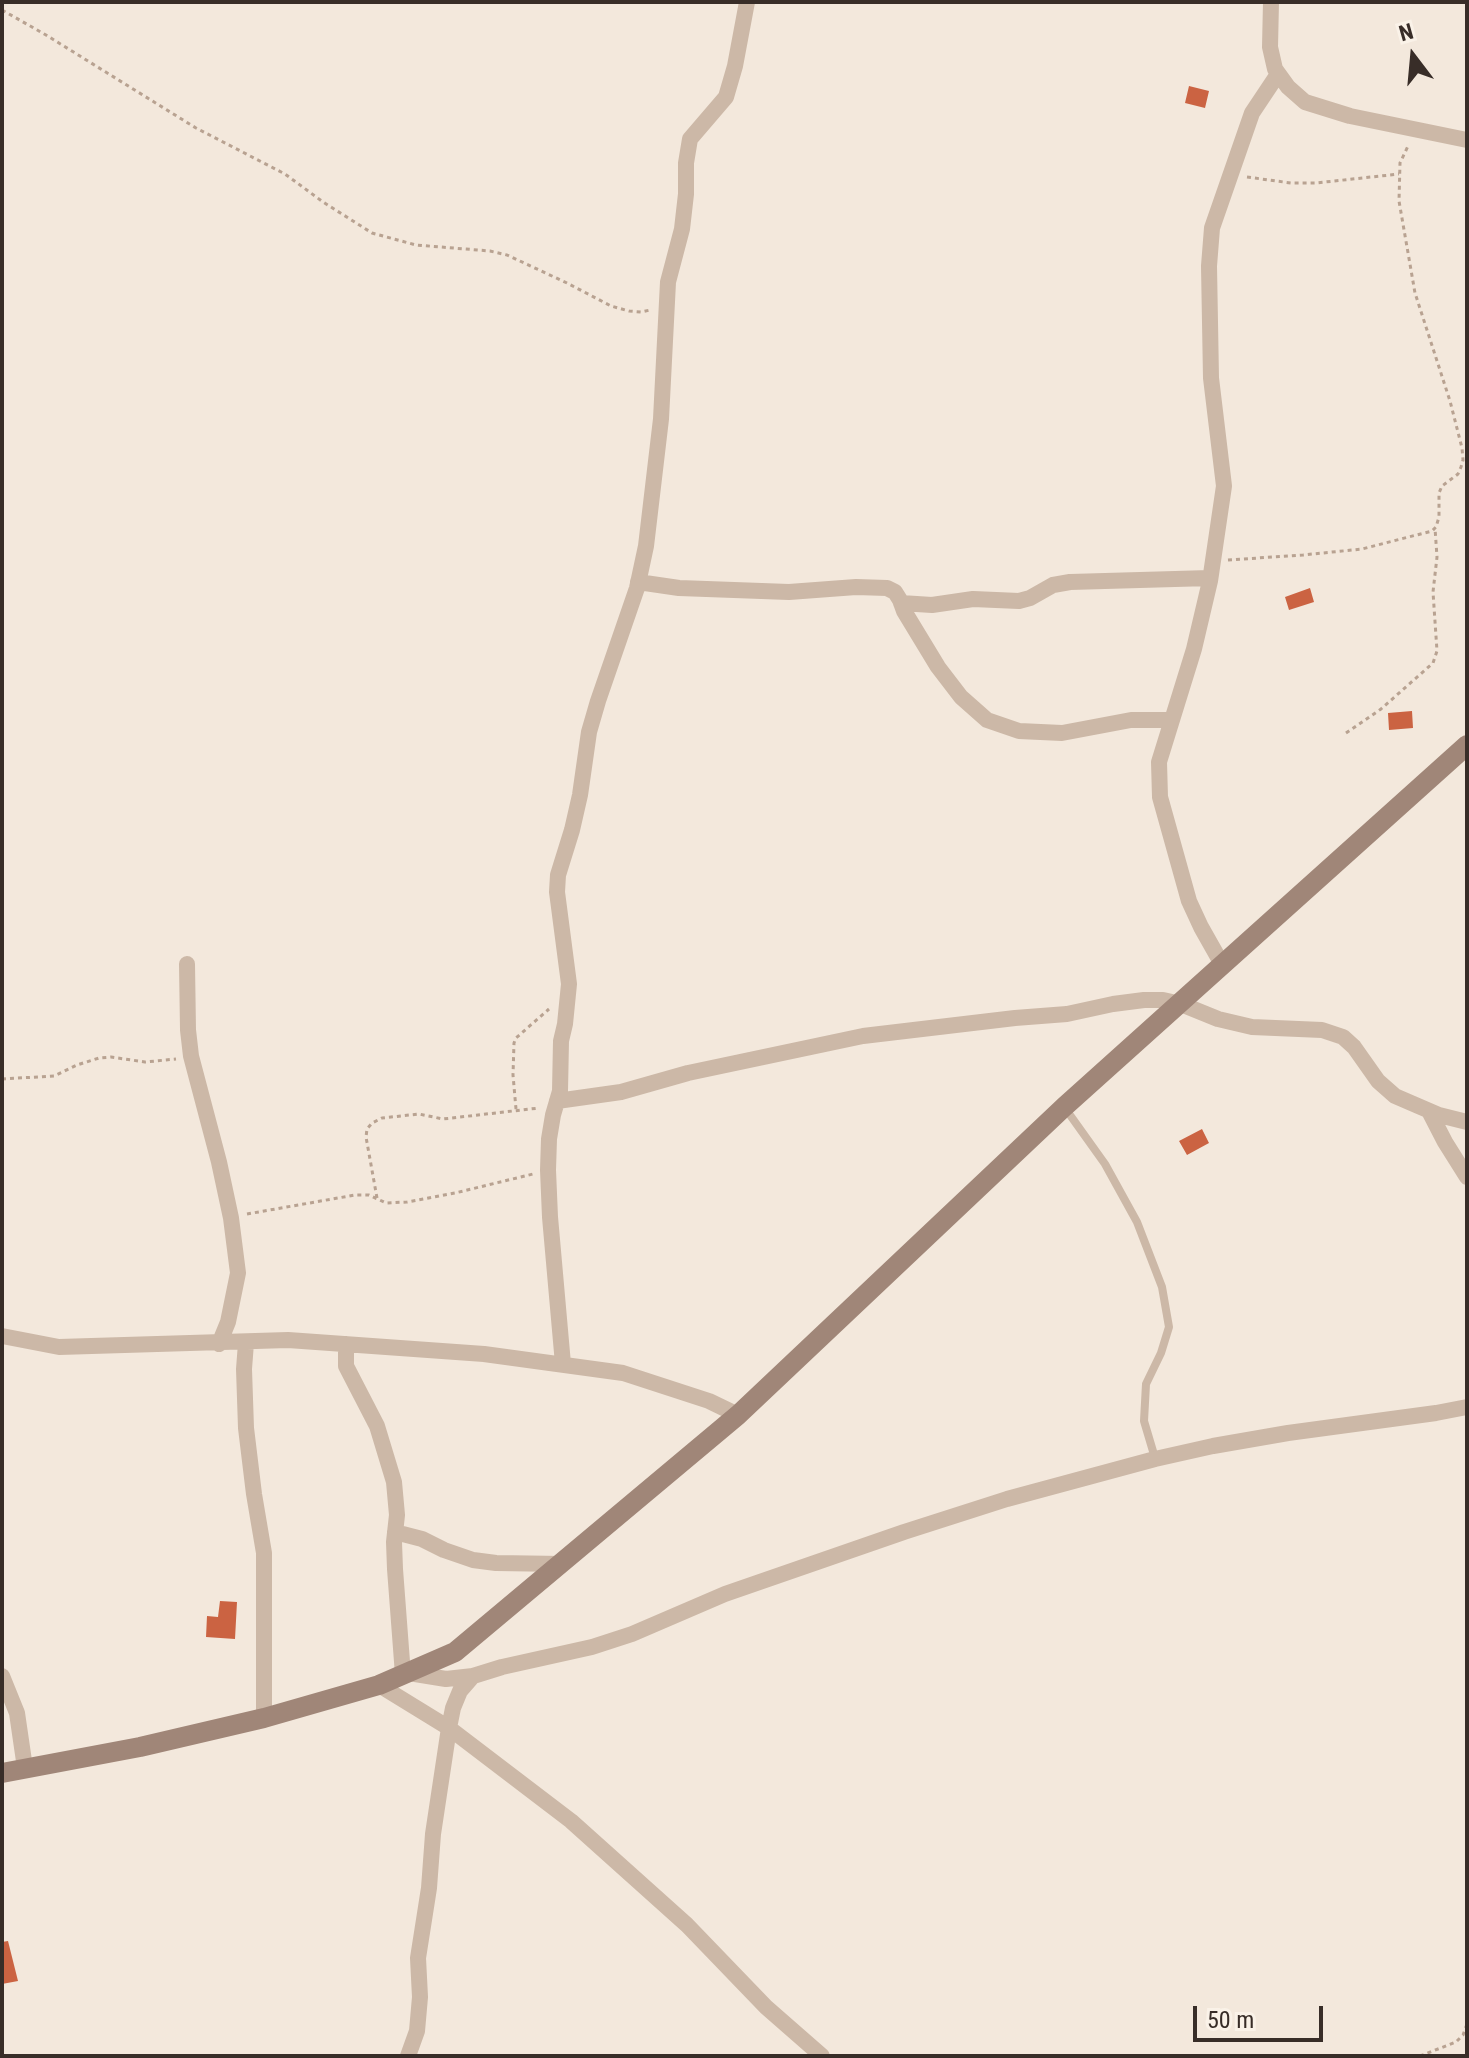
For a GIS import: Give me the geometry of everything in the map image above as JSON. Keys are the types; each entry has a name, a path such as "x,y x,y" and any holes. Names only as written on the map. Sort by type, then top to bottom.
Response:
{"street":[{"path":"563,1364 548,1170 549,1139 560,1091 561,1041 569,984 557,892 558,875 580,795 589,732 638,582 646,546 661,419 668,282 682,229 690,139 726,97 747,2"},
{"path":"1271,2 1270,47 1275,69 1288,87 1305,102 1350,116 1467,140"},
{"path":"1223,966 1189,901 1160,797 1159,762 1194,649 1211,570 1224,486 1211,378 1209,266 1212,228 1252,113 1278,74"},
{"path":"901,603 924,605 973,599 1019,601 1053,585 1070,582 1211,570"},
{"path":"638,582 679,588 789,592 887,588 895,592 938,667 961,697 987,720 1019,731 1062,733 1131,720 1171,720"},
{"path":"2,1773 140,1747 264,1718 379,1685 455,1652 738,1415 1064,1107 1467,745"},
{"path":"187,964 191,1056 231,1218 238,1273 228,1322 219,1344"},
{"path":"556,1105 863,1036 1067,1014 1113,1004 1163,1000 1252,1027 1322,1030 1343,1037 1378,1081 1395,1096 1429,1111 1467,1122"},
{"path":"1429,1111 1467,1177"},
{"path":"2,1336 59,1347 288,1340 484,1354 623,1373 709,1401 738,1415"},
{"path":"246,1343 246,1428 264,1553 264,1718"},
{"path":"346,1344 346,1366 377,1426 394,1482 397,1515 395,1569 406,1674"},
{"path":"406,1674 446,1679 473,1676 592,1647 632,1634 725,1594 904,1532 1007,1499 1155,1459 1288,1433 1467,1407"},
{"path":"395,1532 422,1539 473,1560 562,1564"},
{"path":"2,1676 17,1713 25,1768"},
{"path":"408,2056 417,2031 420,1997 418,1958 449,1728 460,1691 473,1676"},
{"path":"379,1685 449,1728 571,1821 687,1925 766,2007 822,2056"}],"lane":[{"path":"1064,1107 1105,1164 1130,1211 1162,1287 1169,1327 1146,1384 1144,1421 1155,1459"}],"path":[{"path":"2,10 183,120 285,174 372,233 416,245 507,255 591,297 629,311 666,307"},
{"path":"1346,733 1381,709 1433,663 1437,651 1433,592 1439,493 1461,467 1462,448 1450,401 1415,293 1399,201 1400,163 1406,147 1421,130"},
{"path":"1230,174 1291,183 1399,174"},
{"path":"1211,570 1362,549 1435,528"},
{"path":"516,1110 513,1075 516,1038 568,994"},
{"path":"2,1079 54,1076 99,1058 145,1062 191,1056"},
{"path":"377,1198 366,1137 372,1123 382,1118 419,1114 443,1119 556,1105"},
{"path":"231,1218 355,1195 369,1195 386,1203 407,1202 548,1170"},
{"path":"1420,2056 1456,2042 1467,2024"}],"building":[{"path":"1189,86 1209,91 1205,108 1185,103"},
{"path":"1310,588 1314,602 1289,610 1285,597"},
{"path":"1412,711 1413,728 1389,730 1388,713"},
{"path":"1202,1129 1209,1143 1187,1155 1179,1141"},
{"path":"220,1601 237,1602 235,1639 206,1637 207,1616 218,1617"},
{"path":"8,1941 18,1981 2,1984 2,1942"}]}
